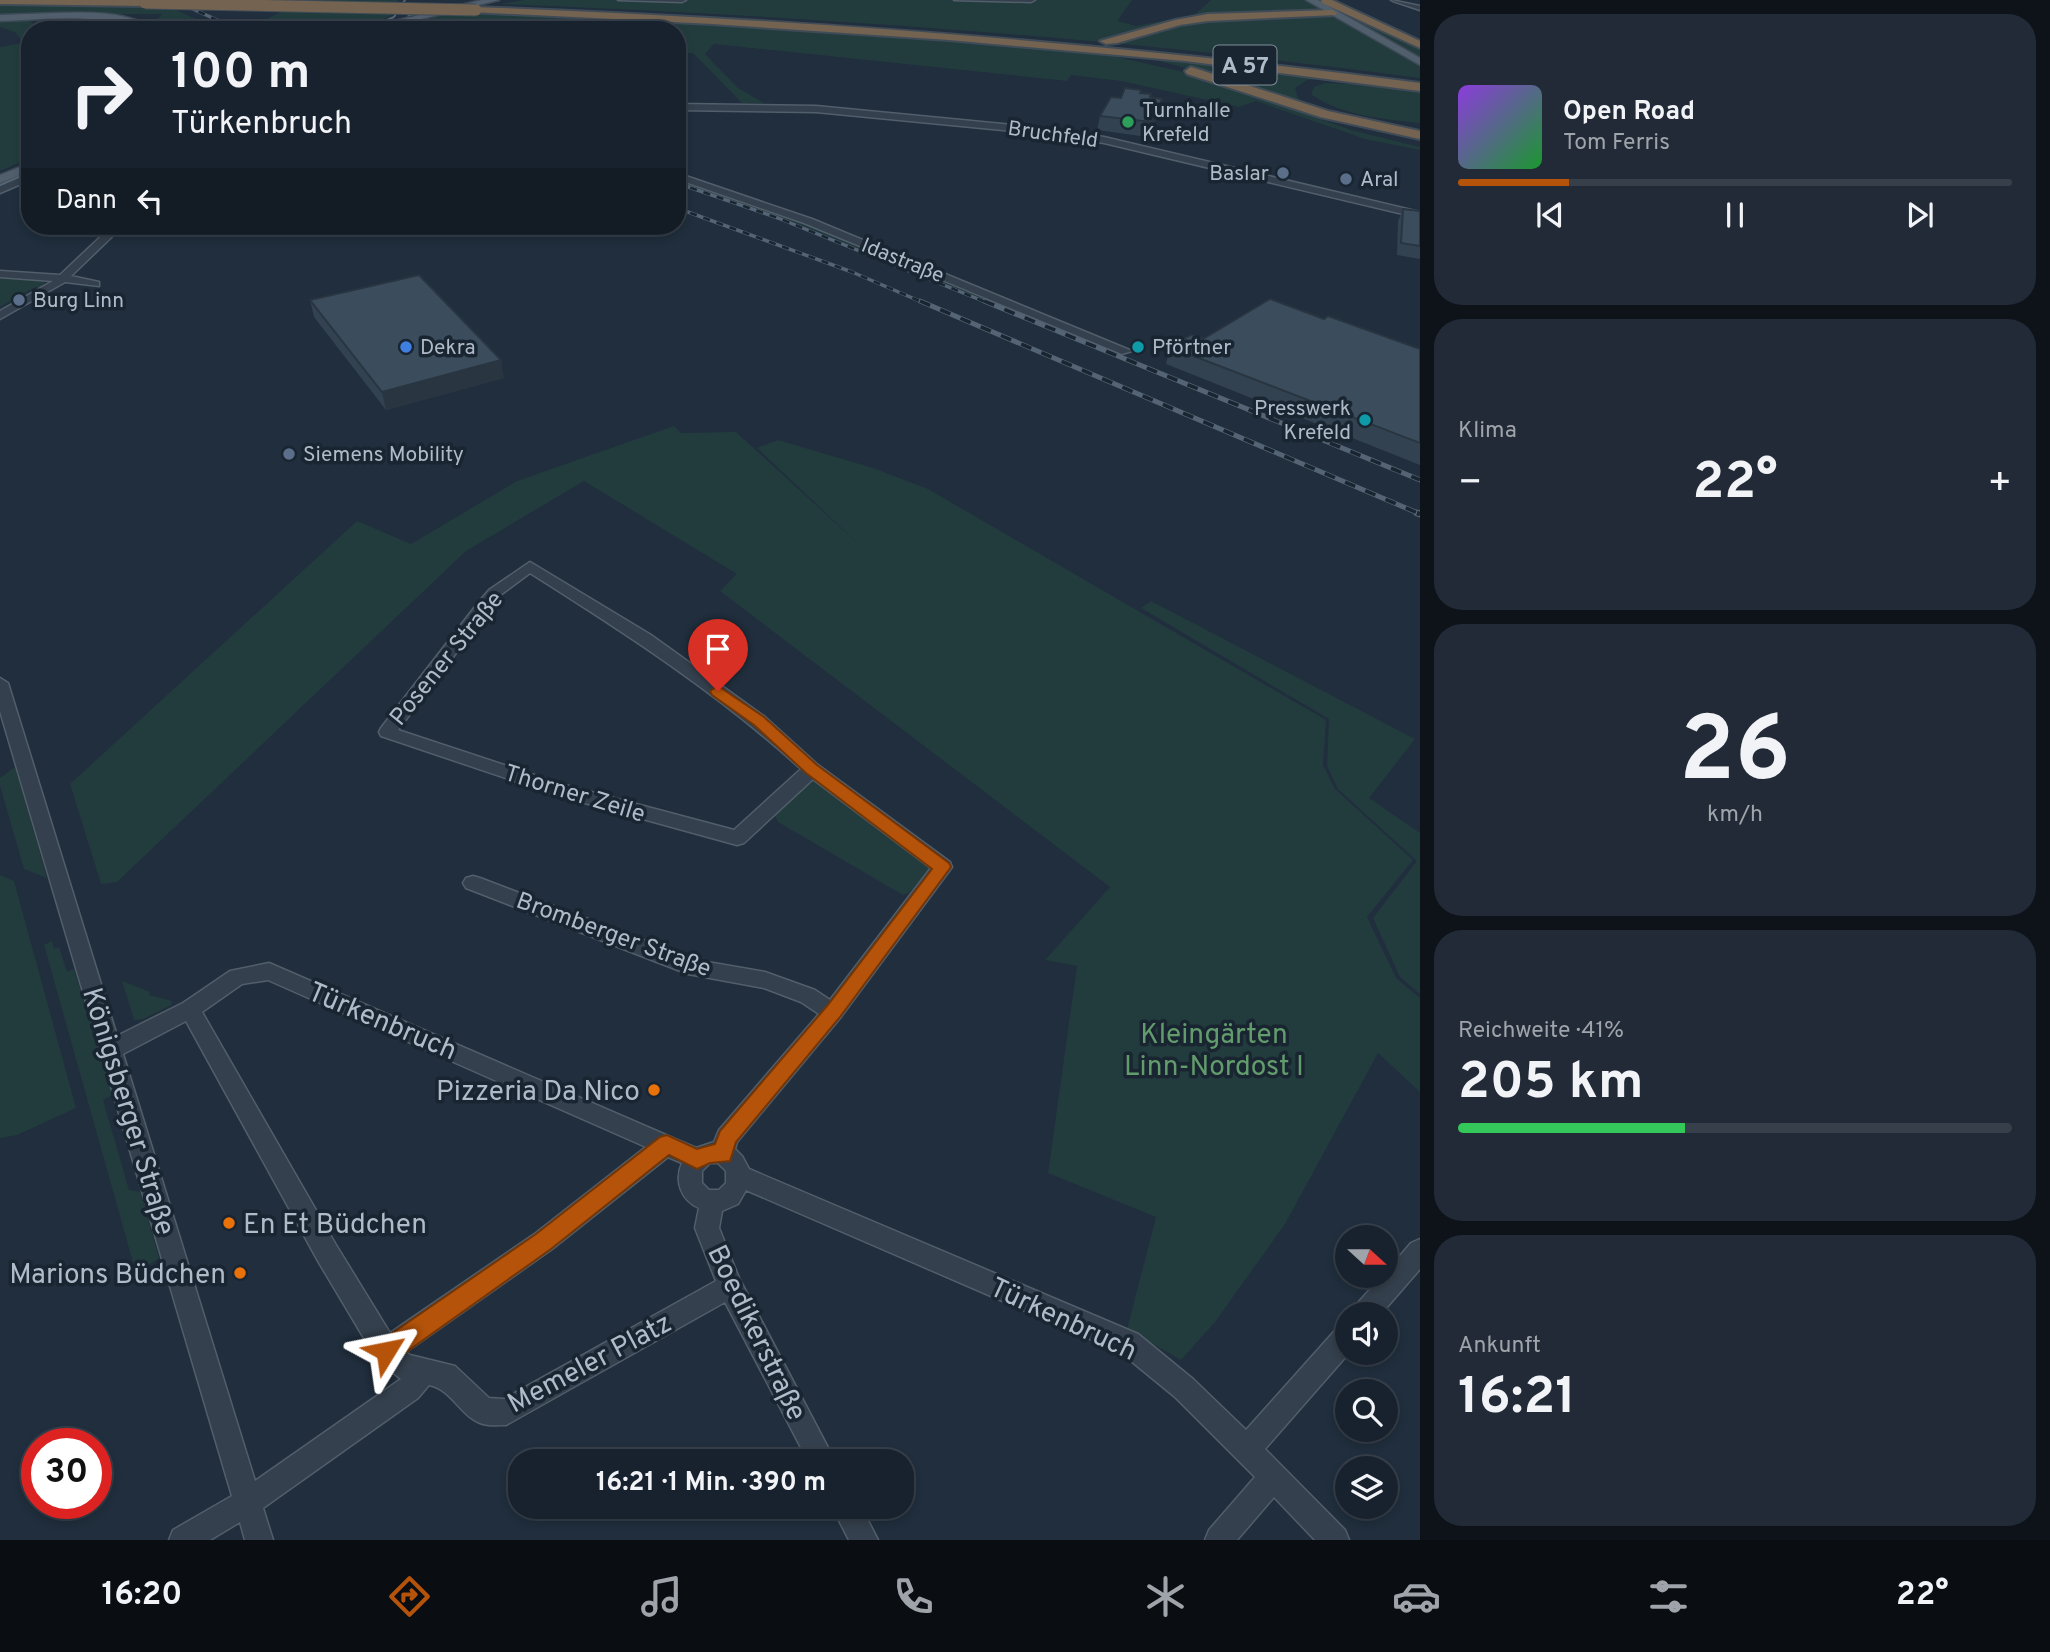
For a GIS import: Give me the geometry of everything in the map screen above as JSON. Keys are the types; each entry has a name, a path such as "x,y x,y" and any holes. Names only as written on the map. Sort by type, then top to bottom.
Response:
{"highway":[{"name":"A 57","path":"186,0 493,3 1003,36 1420,81"},
{"path":"1291,14 1315,10 1319,0 1420,45"},
{"name":"A 57","path":"0,1 641,14"},
{"path":"1003,36 1107,41 1141,36 1198,18 1337,14"},
{"path":"1194,34 1202,25 1224,20 1337,14"},
{"name":"A 57","path":"676,16 1069,47 1420,87"},
{"path":"1069,47 1163,63 1325,114 1420,135"},
{"path":"1217,48 1322,69"},
{"path":"1420,87 1325,80 1301,90 1303,99 1329,111 1420,126"},
{"path":"1232,84 1330,120 1420,143"}],"main road":[{"path":"1319,0 1337,14 1420,62"},
{"path":"403,21 493,3"},
{"path":"1337,14 1353,18 1420,54"},
{"path":"0,18 120,21"},
{"path":"0,179 21,171"},
{"path":"0,191 21,182"}],"street":[{"path":"622,0 682,0"},
{"path":"958,0 1031,0"},
{"path":"1395,0 1420,8"},
{"name":"Bruchfeld","path":"686,107 816,109 1044,131 1104,140 1420,215"},
{"name":"Idastraße","path":"686,179 808,221 1126,351"},
{"path":"0,316 47,290 107,235"},
{"path":"0,274 62,278 96,284"},
{"name":"Posener Straße","path":"387,732 494,593 530,566 645,639 759,721 812,769"},
{"name":"Königsberger Straße","path":"0,683 8,737 111,1050 260,1540"},
{"name":"Thorner Zeile","path":"387,732 562,790 737,838 812,769"},
{"path":"722,1154 727,1137 834,1012 943,867 812,769"},
{"name":"Bromberger Straße","path":"473,883 695,968 765,980 808,996 834,1012"},
{"name":"Türkenbruch","path":"111,1050 190,1009 237,977 269,971 697,1159"},
{"path":"190,1009 327,1253 386,1351 544,1241 667,1144"},
{"path":"709,1154 722,1154 736,1164 739,1177 733,1193 720,1200 704,1199 691,1188 689,1173 697,1159 709,1154"},
{"name":"Türkenbruch","path":"739,1177 767,1186 1129,1343 1160,1366 1247,1449 1335,1540"},
{"name":"Boedikerstraße","path":"712,1200 706,1228 730,1286 816,1449"},
{"path":"1375,1302 1420,1251"},
{"name":"Memeler Platz","path":"386,1351 404,1367 446,1374 484,1411 506,1412 730,1286"},
{"path":"1247,1449 1335,1350"},
{"path":"183,1540 248,1503 409,1388 425,1370"},
{"path":"1219,1540 1273,1477"},
{"path":"853,1519 864,1540"}],"green space":[{"path":"306,0 398,0 397,11 379,21 262,21"},
{"path":"524,0 1132,0 1117,21 1136,26 1194,15 1211,0 1304,0 1334,18 1379,27 1420,48 1420,78 1190,51 960,30 500,4"},
{"path":"0,4 169,7 201,21 156,21 162,14 0,15"},
{"path":"453,12 660,21 430,21 432,17"},
{"path":"0,21 21,21 21,40 15,32 0,27"},
{"path":"686,22 775,26 1108,55 1197,75 1351,130 1420,147 1420,150 1365,139 1256,101 1239,107 1121,81 1071,75 1067,81 714,44 705,54 738,88 764,103 742,103 693,53 688,53"},
{"path":"21,43 21,162 0,171 0,47"},
{"path":"1143,57 1325,78 1307,80 1295,88 1298,98 1306,105 1245,83"},
{"path":"1325,83 1420,90 1420,123 1363,115 1336,107 1311,94 1314,87"},
{"path":"686,182 805,223 1071,333 1068,334 799,224 686,185"},
{"path":"0,276 45,282 42,288 35,287 0,307"},
{"name":"Kleingärten Linn-Nordost I","path":"674,426 681,433 736,432 865,550 757,448 778,440 873,468 928,489 1326,720 1323,765 1335,789 1413,860 1367,917 1396,978 1420,998 1420,1092 1378,1053 1285,1224 1215,1322 1181,1360 1127,1329 1156,1217 1048,1173 1077,966 1045,960 1110,887 720,591 737,574 584,481 466,551 117,882 101,884 70,784 357,521 411,544 517,481"},
{"path":"1151,601 1415,739 1369,798 1420,833 1420,994 1400,977 1373,918 1417,861 1338,789 1327,766 1329,719 1141,608"},
{"path":"15,767 47,878 24,869 0,786 0,778"},
{"path":"812,779 819,780 928,863 929,869 909,893 903,895 778,822 775,816"},
{"path":"0,875 14,881 76,1108 17,1135 0,1138"},
{"path":"52,941 54,949 59,947 67,972 74,969 112,1095 103,1100 129,1190 140,1192 159,1258 136,1273 44,945"},
{"path":"122,981 150,992 149,995 172,1001 171,1005 143,1019 134,1020"}],"building":[{"path":"1125,88 1141,90 1140,93 1162,99 1151,122 1100,116 1111,97 1121,98"},
{"path":"1403,209 1420,211 1420,246 1401,243"},
{"name":"Dekra","path":"419,275 501,360 382,392 310,300"},
{"name":"Presswerk Krefeld","path":"1270,299 1324,319 1328,316 1420,349 1420,443 1170,347 1191,335 1203,339"}],"tram line":[{"path":"384,21 394,17 405,0"},
{"path":"0,185 21,176"}],"railway":[{"path":"173,0 219,21"},
{"path":"686,186 778,218 988,303"},
{"path":"686,211 852,272 924,303"},
{"path":"920,301 1420,514 1417,513"},
{"path":"984,301 1420,480"}],"place":[{"name":"Turnhalle Krefeld","path":"1128,122"},
{"name":"Baslar","path":"1283,173"},
{"name":"Aral","path":"1346,179"},
{"name":"Burg Linn","path":"19,300"},
{"name":"Dekra","path":"406,347"},
{"name":"Pförtner","path":"1138,347"},
{"name":"Presswerk Krefeld","path":"1365,420"},
{"name":"Siemens Mobility","path":"289,454"},
{"name":"Pizzeria Da Nico","path":"654,1090"},
{"name":"En Et Büdchen","path":"229,1223"},
{"name":"Marions Büdchen","path":"240,1273"}],"route":[{"path":"386,1351 544,1241 667,1144 697,1159 709,1154 722,1154 727,1137 834,1012 943,867 812,769 759,721 718,691"}]}
